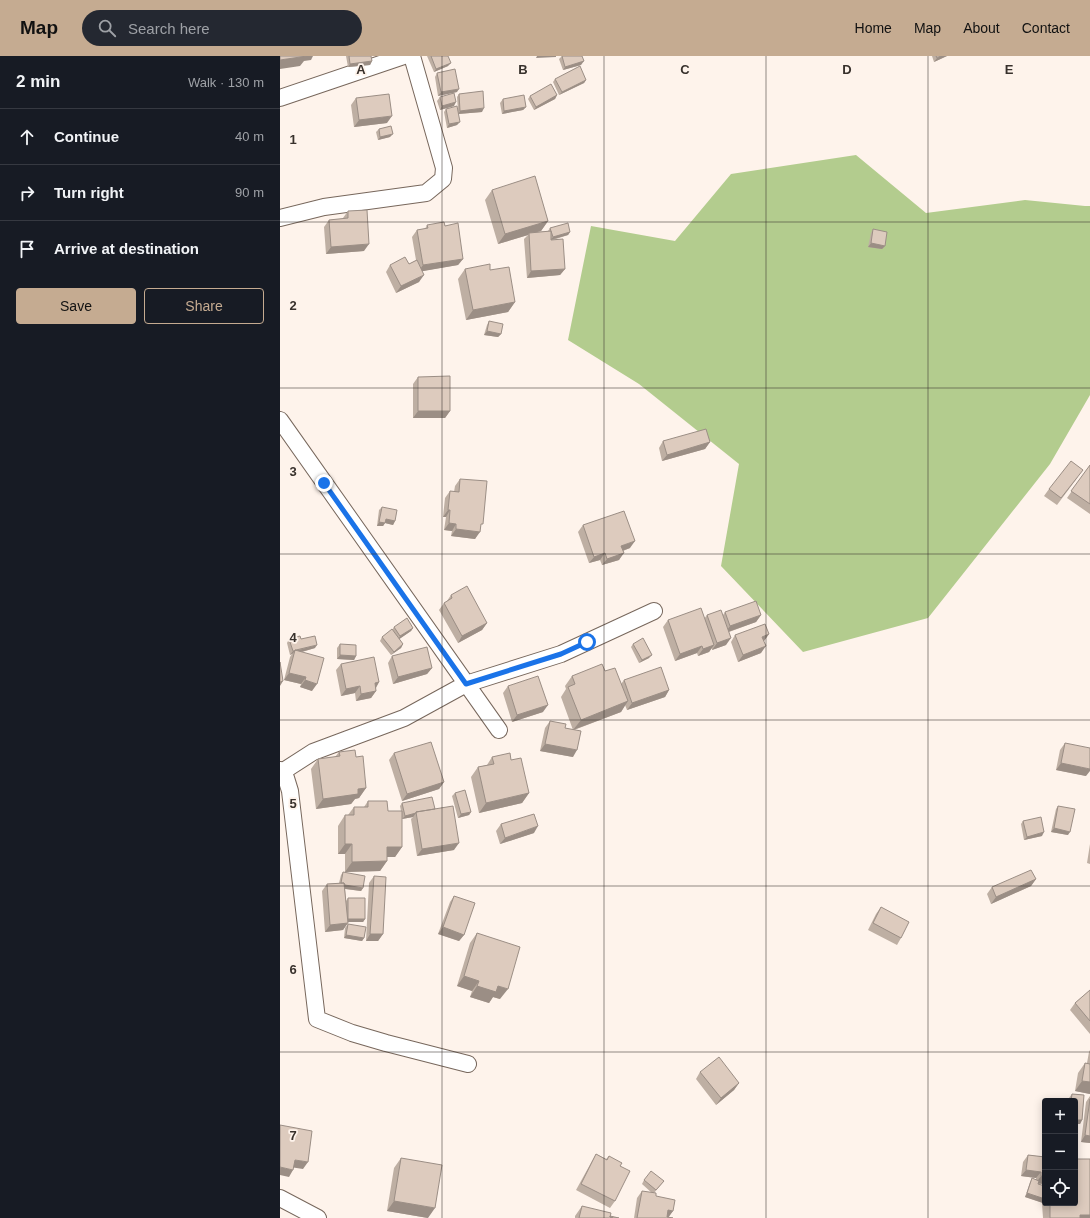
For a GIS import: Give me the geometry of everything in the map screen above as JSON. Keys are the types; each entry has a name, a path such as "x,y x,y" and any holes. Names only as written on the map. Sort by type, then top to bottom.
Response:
{"street":[{"path":"280,98 404,56"},
{"path":"280,218 324,207 426,193 443,179 444,168 412,56"},
{"path":"280,420 499,730"},
{"path":"468,1064 352,1033 317,1018 290,791 286,778 281,771 313,752 404,718 466,684 561,654 654,611"},
{"path":"280,1198 318,1218"}],"green space":[{"path":"856,155 926,213 1025,200 1090,206 1090,395 1050,464 928,618 803,652 721,566 739,464 639,384 568,340 591,226 675,241 731,174"}],"building":[{"path":"280,56 307,56 280,60"},
{"path":"349,56 371,56 372,61 350,64"},
{"path":"431,56 448,56 451,63 436,69"},
{"path":"562,56 582,56 584,61 565,67"},
{"path":"580,66 586,80 562,92 555,79"},
{"path":"455,69 459,89 441,92 437,73"},
{"path":"551,84 557,95 536,107 530,96"},
{"path":"483,91 484,108 460,111 459,94"},
{"path":"454,93 456,102 442,106 440,97"},
{"path":"389,94 392,116 359,120 356,98"},
{"path":"524,95 526,107 504,111 503,99"},
{"path":"457,106 460,122 449,124 446,109"},
{"path":"391,126 393,134 380,137 379,129"},
{"path":"535,176 548,221 505,234 492,190"},
{"path":"367,210 369,244 331,247 329,220 348,218 348,211"},
{"path":"444,222 445,226 458,223 463,259 423,265 417,230 428,228 427,225"},
{"path":"568,223 570,232 553,237 550,228"},
{"path":"873,229 887,232 885,246 871,243"},
{"path":"551,231 551,240 563,239 565,269 531,271 529,233"},
{"path":"405,257 409,264 417,260 424,275 401,286 390,265"},
{"path":"490,264 490,270 509,267 515,302 473,310 465,269"},
{"path":"489,321 503,324 501,334 487,331"},
{"path":"450,376 450,411 418,411 418,377"},
{"path":"706,429 710,442 667,455 663,441"},
{"path":"1071,461 1083,470 1061,498 1049,489"},
{"path":"1090,465 1090,504 1071,491"},
{"path":"460,479 487,481 483,524 481,524 480,532 456,529 456,524 449,523 450,510 448,510 450,491 459,492"},
{"path":"382,507 397,510 395,521 386,519 385,523 379,522"},
{"path":"624,511 635,541 621,546 624,553 607,559 605,553 594,557 583,525"},
{"path":"467,586 487,623 462,636 444,603 452,598 451,595"},
{"path":"756,601 761,615 730,626 725,612"},
{"path":"701,608 714,645 703,649 702,646 680,654 668,620"},
{"path":"721,610 731,638 717,643 707,615"},
{"path":"407,618 413,628 400,636 394,627"},
{"path":"765,624 769,634 762,637 766,646 743,655 735,635"},
{"path":"392,629 403,644 394,652 382,637"},
{"path":"300,636 301,639 315,636 317,645 293,651 289,639"},
{"path":"643,638 652,655 642,660 633,644"},
{"path":"340,644 356,645 356,656 340,655"},
{"path":"427,647 432,668 398,677 392,656"},
{"path":"295,650 324,658 317,684 305,680 306,677 289,673"},
{"path":"374,657 379,682 375,683 376,691 361,694 360,686 346,689 341,664"},
{"path":"280,662 283,681 280,682"},
{"path":"602,664 605,671 615,668 628,701 581,720 568,687 575,684 572,676"},
{"path":"661,667 669,690 632,703 624,680"},
{"path":"538,676 548,705 517,715 508,686"},
{"path":"550,721 566,724 565,728 581,731 577,750 545,744"},
{"path":"431,742 444,782 407,794 394,753"},
{"path":"1065,743 1090,748 1090,769 1061,763"},
{"path":"355,750 356,757 363,756 366,788 358,789 358,794 323,799 318,759 340,756 339,752"},
{"path":"510,753 511,760 521,758 529,793 486,803 478,767 494,764 492,757"},
{"path":"465,790 471,812 461,814 455,793"},
{"path":"432,797 435,809 416,812 405,816 402,803"},
{"path":"368,801 387,801 388,811 402,811 402,847 387,847 387,861 352,862 352,844 345,844 345,815 354,815 354,807 368,807"},
{"path":"453,806 459,843 422,849 416,812"},
{"path":"1058,806 1075,809 1070,832 1054,828"},
{"path":"534,814 538,826 505,838 501,824"},
{"path":"1041,817 1044,832 1027,837 1023,821"},
{"path":"1031,870 1036,879 996,897 992,887"},
{"path":"343,872 365,876 363,888 341,883"},
{"path":"374,876 386,877 383,934 370,934"},
{"path":"344,883 348,923 330,925 327,884"},
{"path":"454,896 475,903 464,935 443,927"},
{"path":"348,898 365,898 365,919 348,919"},
{"path":"881,907 909,922 901,938 873,923"},
{"path":"348,924 366,927 364,938 346,935"},
{"path":"477,933 520,947 508,989 498,986 496,992 477,986 479,981 464,976"},
{"path":"1090,990 1090,1021 1075,1003"},
{"path":"719,1057 739,1083 721,1098 700,1072"},
{"path":"1085,1063 1090,1064 1090,1082 1082,1081"},
{"path":"1072,1094 1084,1095 1082,1120 1078,1120 1078,1098 1071,1098"},
{"path":"1090,1099 1090,1136 1085,1135"},
{"path":"280,1125 312,1131 308,1162 295,1160 293,1170 280,1167"},
{"path":"596,1154 607,1160 609,1156 622,1163 620,1166 630,1171 615,1201 581,1184"},
{"path":"1028,1155 1042,1157 1042,1176 1041,1172 1026,1170"},
{"path":"401,1158 442,1165 435,1208 394,1201"},
{"path":"1078,1159 1090,1159 1090,1215 1080,1215 1080,1218 1050,1218 1050,1206 1078,1206"},
{"path":"651,1171 664,1181 656,1190 644,1180"},
{"path":"1032,1178 1039,1181 1038,1184 1042,1185 1042,1198 1027,1193"},
{"path":"642,1191 656,1193 656,1196 675,1200 673,1211 668,1210 667,1217 673,1218 637,1218"},
{"path":"582,1206 611,1213 610,1217 613,1218 579,1218"}],"route":[{"path":"324,483 466,684 561,654 587,642"}]}
